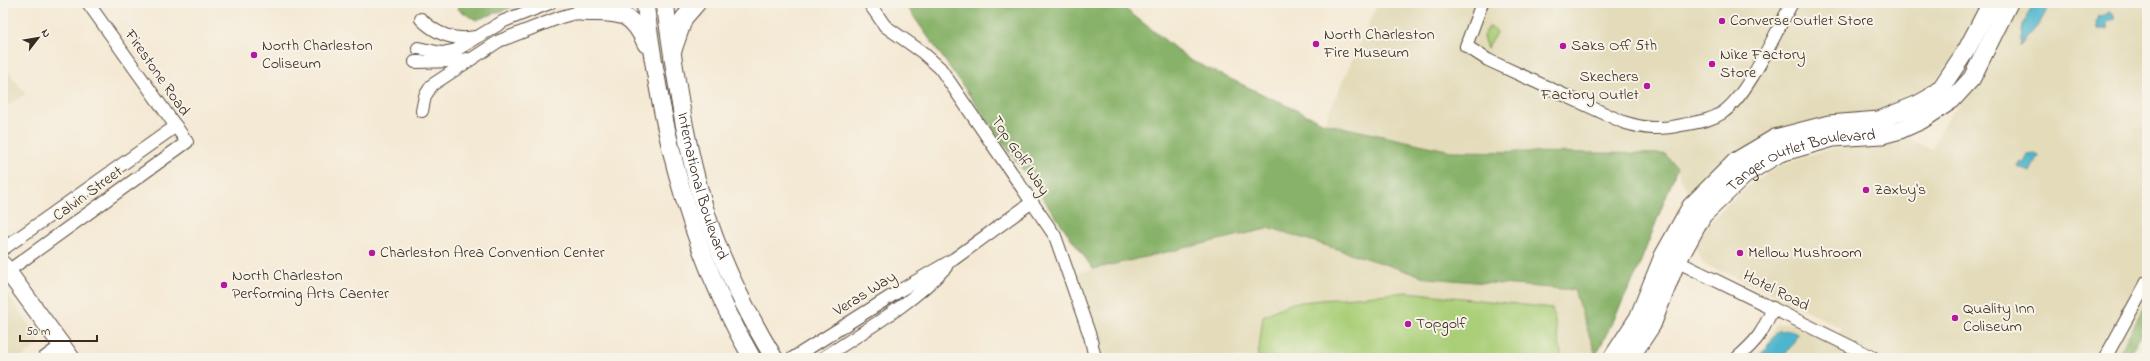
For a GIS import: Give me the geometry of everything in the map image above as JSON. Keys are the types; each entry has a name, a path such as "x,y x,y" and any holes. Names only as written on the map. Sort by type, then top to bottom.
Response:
{"street":[{"name":"Firestone Road","path":"88,3 187,142"},
{"path":"418,48 442,53 456,50 504,21 550,3"},
{"path":"422,111 425,96 432,85 499,41 524,30 611,3"},
{"name":"International Boulevard","path":"645,3 654,64 676,175 699,249 737,333 752,358"},
{"name":"International Boulevard","path":"665,3 672,54 694,172 718,248 751,318 774,358"},
{"path":"672,54 684,18 698,3"},
{"name":"Top Golf Way","path":"869,3 885,26 922,52 940,68 1055,236 1090,336 1095,358"},
{"path":"1482,3 1466,46 1488,60 1623,122 1638,127 1661,129 1707,120 1722,112 1734,103 1745,89 1792,3"},
{"name":"Tanger Outlet Boulevard","path":"1630,358 1652,325 1671,258 1691,206 1736,161 1775,138 1829,124 1879,120 1916,105 1941,88 1967,49 1991,3"},
{"name":"Tanger Outlet Boulevard","path":"1612,358 1638,318 1671,258 1703,216 1747,173 1780,153 1833,138 1882,136 1922,120 1952,100 1972,78 2008,3"},
{"path":"580,12 616,14 628,17 636,23 654,64"},
{"path":"421,19 433,31 450,38 466,39 480,36"},
{"path":"415,62 457,61 471,58"},
{"name":"Calvin Street","path":"3,248 176,126"},
{"name":"Calvin Street","path":"5,268 187,142"},
{"name":"Veras Way","path":"794,358 904,288 954,259 1032,202"},
{"name":"Hotel Road","path":"1671,258 1874,358"},
{"name":"Veras Way","path":"823,358 930,285 954,259"},
{"path":"5,268 66,352 44,358"},
{"path":"2106,358 2147,282"},
{"path":"1737,358 1756,341 1763,332 1773,308"}],"shaded area":[{"path":"1378,3 1984,3 1953,61 1927,90 1880,112 1805,123 1687,192 1675,167 1665,154 1451,151 1324,123"},
{"path":"2023,3 2147,3 2147,303 2116,358 1750,358 1765,347 1776,325 1790,323 1833,345 1841,328 1765,289 1704,265 1695,246 1703,231 1724,207 1747,187 1779,166 1806,156 1827,150 1906,137 1931,150 1950,114 1963,102 1983,76"},
{"path":"3,64 25,94 3,109"},
{"path":"1271,228 1428,278 1574,290 1597,358 1095,358 1069,275"},
{"path":"3,289 38,336 39,342 37,346 21,358 3,358"}],"green space":[{"path":"456,3 524,3 476,20 459,10"},
{"path":"904,3 1118,3 1190,60 1324,123 1451,151 1665,154 1677,168 1636,274 1596,355 1574,290 1428,278 1271,228 1093,269"},
{"path":"1489,27 1496,30 1496,33 1487,49 1483,36"},
{"name":"Topgolf","path":"1408,292 1552,308 1562,358 1258,358 1263,316 1290,303"},
{"path":"2147,303 2147,325 2128,358 2116,358"}],"water":[{"path":"2034,3 2051,3 2039,24 2020,46 2023,25"},
{"path":"2109,12 2114,15 2114,19 2107,22 2107,29 2097,29 2096,22 2098,16 2105,15"},
{"path":"2034,154 2038,156 2030,172 2018,166 2021,161 2024,163 2028,155"},
{"path":"1789,330 1797,334 1796,338 1788,350 1780,358 1759,358 1778,331"}],"place":[{"name":"Converse Outlet Store","path":"1722,21"},
{"name":"North Charleston Fire Museum","path":"1316,44"},
{"name":"Saks Off 5th","path":"1563,46"},
{"name":"North Charleston Coliseum","path":"254,55"},
{"name":"Nike Factory Store","path":"1712,64"},
{"name":"Skechers Factory Outlet","path":"1647,86"},
{"name":"Zaxby's","path":"1866,190"},
{"name":"Charleston Area Convention Center","path":"372,253"},
{"name":"Mellow Mushroom","path":"1740,253"},
{"name":"North Charleston Performing Arts Caenter","path":"224,285"},
{"name":"Quality Inn Coliseum","path":"1955,318"},
{"name":"Topgolf","path":"1408,324"}]}
